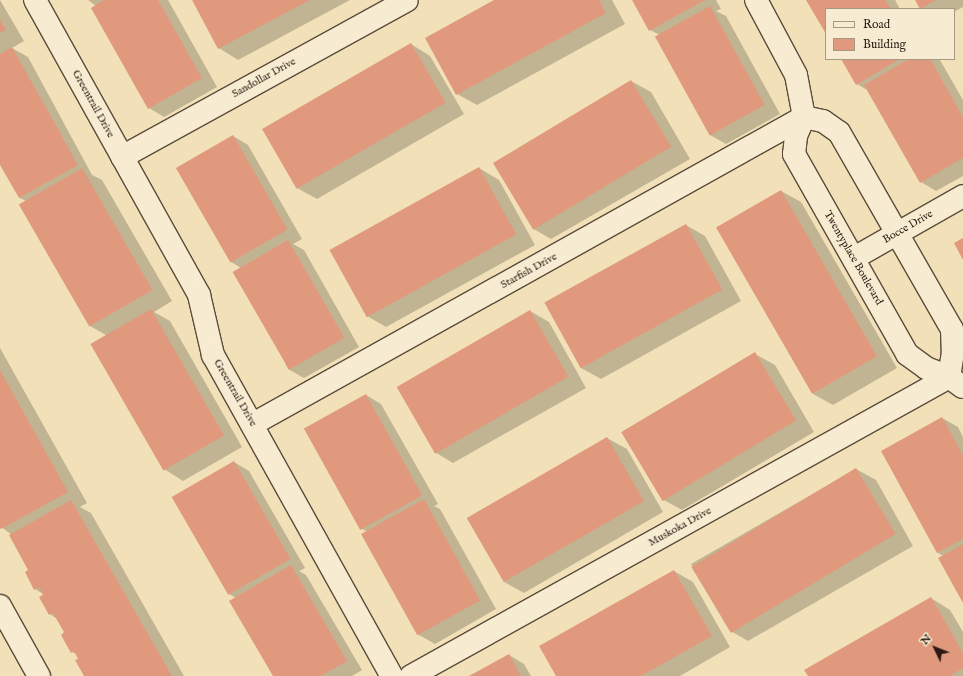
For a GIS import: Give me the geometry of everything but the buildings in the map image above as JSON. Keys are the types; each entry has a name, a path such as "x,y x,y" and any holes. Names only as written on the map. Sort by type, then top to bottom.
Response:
{"street":[{"name":"Greentrail Drive","path":"35,0 199,295 213,355 253,424 392,676"},
{"name":"Sandollar Drive","path":"122,156 407,0"},
{"path":"756,0 796,75 804,117 823,121 839,132 952,329 956,382"},
{"name":"Twentyplace Boulevard","path":"804,117 796,136 794,154 907,354 926,368 956,382"},
{"name":"Starfish Drive","path":"253,424 804,117"},
{"name":"Bocce Drive","path":"854,258 963,196"},
{"name":"Muskoka Drive","path":"411,676 956,382"},
{"path":"0,606 39,676"}]}
